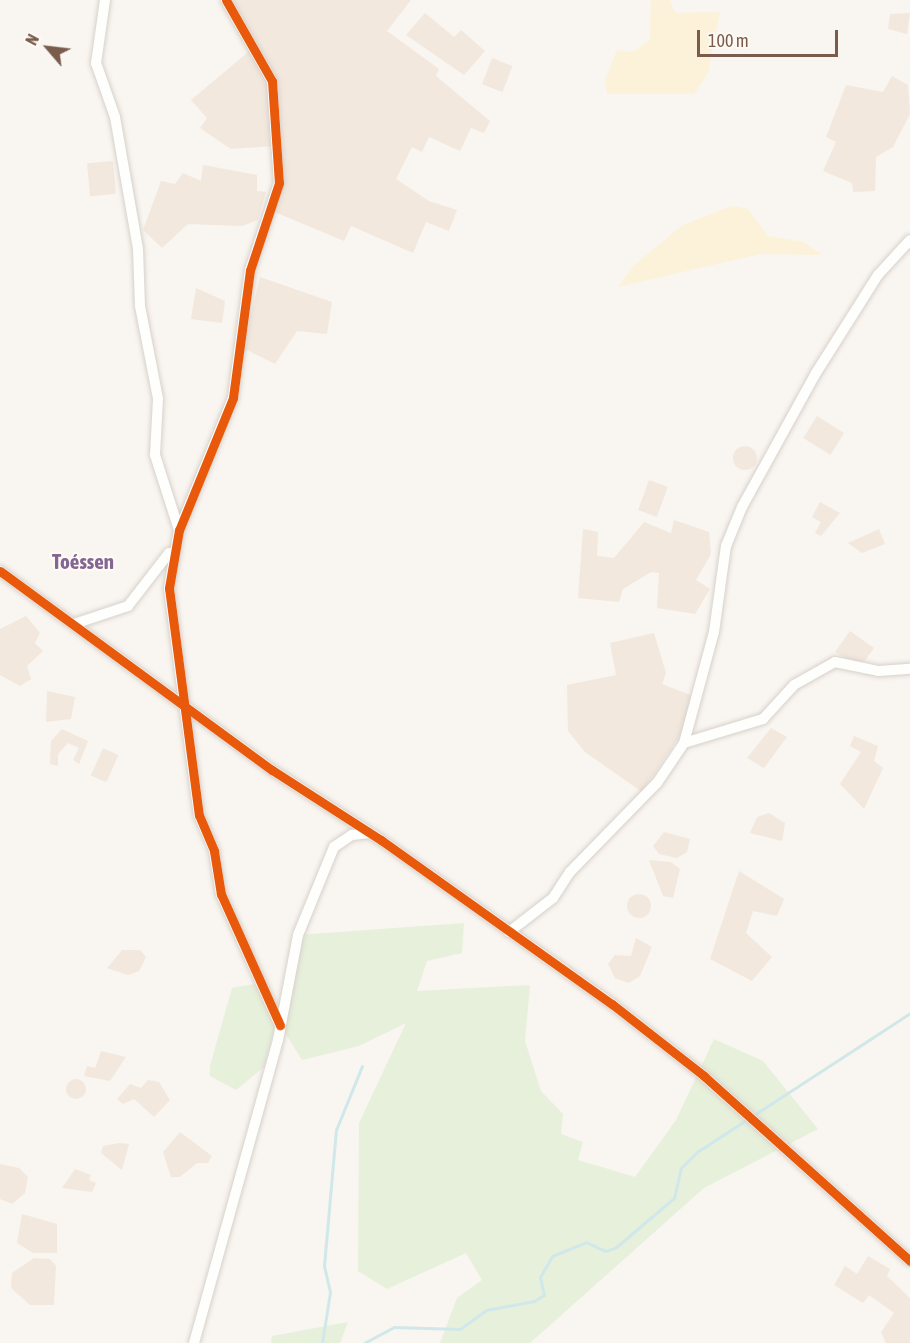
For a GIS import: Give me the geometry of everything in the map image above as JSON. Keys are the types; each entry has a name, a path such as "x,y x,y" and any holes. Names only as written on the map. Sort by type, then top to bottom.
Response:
{"street":[{"path":"105,0 96,63 115,117 138,249 140,306 158,399 154,455 178,535 169,588 200,814 214,851 221,894 280,1025"},
{"path":"74,624 128,606 145,591 178,535 233,398 250,270 279,183 272,81 227,1"},
{"path":"509,932 553,898 570,872 657,783 684,743 714,632 726,546 742,507 816,373 878,276 910,240"},
{"path":"0,571 186,709 370,833 704,1076 910,1261"},
{"path":"684,743 763,719 794,685 835,662 879,671 910,669"},
{"path":"194,1343 280,1025 298,935 320,879 340,841 370,833"}],"shaded area":[{"path":"234,0 411,0 387,31 439,69 436,76 490,121 484,133 471,128 460,151 429,137 422,152 412,147 396,179 429,201 457,210 449,231 426,222 413,253 351,226 344,241 270,210 279,183 275,146 231,149 200,128 207,118 191,100 253,48 233,13"},
{"path":"425,13 454,37 461,30 485,51 464,75 406,35"},
{"path":"910,13 907,34 888,29 890,14"},
{"path":"492,58 513,66 503,92 482,84"},
{"path":"892,76 908,85 910,114 893,147 876,157 875,191 853,192 852,183 823,171 836,142 826,137 846,85 883,92"},
{"path":"113,161 116,194 90,196 87,163"},
{"path":"203,165 257,175 257,191 266,192 258,220 242,226 188,224 162,248 143,230 161,181 175,184 183,173 201,181"},
{"path":"260,277 332,302 327,334 297,331 275,364 243,348"},
{"path":"196,288 225,301 222,323 191,319"},
{"path":"817,416 844,433 830,455 803,438"},
{"path":"745,446 753,450 757,458 753,466 745,470 737,466 733,458 737,450"},
{"path":"649,480 668,487 657,517 638,510"},
{"path":"820,502 840,513 821,536 815,533 821,522 812,517"},
{"path":"674,520 709,532 711,554 696,580 710,589 695,614 657,608 659,573 651,572 623,589 619,602 578,598 583,529 598,532 597,556 614,558 644,522 671,533"},
{"path":"879,529 885,544 862,553 848,543"},
{"path":"26,616 40,633 35,643 43,651 27,666 31,679 20,686 0,675 0,629"},
{"path":"850,631 874,648 861,666 835,652"},
{"path":"654,633 666,673 662,684 693,696 684,730 642,792 585,752 568,731 567,685 616,675 610,643"},
{"path":"47,691 75,697 71,719 46,722"},
{"path":"771,728 787,737 764,768 747,758"},
{"path":"62,729 88,741 79,764 73,760 79,748 68,743 58,754 58,766 50,764 51,741"},
{"path":"854,736 878,746 874,761 883,768 864,809 840,784 861,752 850,746"},
{"path":"103,748 119,755 106,782 91,775"},
{"path":"769,813 785,823 782,841 750,833 757,817"},
{"path":"664,832 690,839 687,852 677,858 659,854 653,846"},
{"path":"649,860 671,862 680,869 673,898 663,896"},
{"path":"739,871 784,899 777,916 753,911 746,933 772,957 752,981 710,959"},
{"path":"639,894 648,897 651,906 648,915 639,918 630,915 627,906 630,897"},
{"path":"636,938 652,947 640,976 629,983 615,978 608,964 615,955 631,956"},
{"path":"122,950 140,950 146,957 139,971 128,975 107,968"},
{"path":"101,1051 126,1057 110,1081 84,1076 87,1066 95,1068"},
{"path":"76,1079 83,1082 86,1089 83,1096 76,1099 69,1096 66,1089 69,1082"},
{"path":"148,1080 159,1082 170,1100 154,1117 134,1099 123,1104 117,1099 130,1084 141,1088"},
{"path":"180,1132 212,1156 208,1163 197,1163 180,1177 171,1177 163,1152"},
{"path":"129,1144 122,1170 101,1153 103,1146"},
{"path":"0,1164 19,1168 28,1177 25,1193 12,1204 0,1199"},
{"path":"75,1169 91,1175 89,1180 96,1183 92,1192 62,1188"},
{"path":"22,1214 57,1224 57,1253 33,1253 17,1243"},
{"path":"868,1256 890,1269 887,1276 910,1298 910,1343 886,1343 881,1332 894,1313 869,1295 863,1303 834,1285 845,1266 857,1274"},
{"path":"34,1258 50,1259 56,1266 54,1305 30,1305 11,1288 12,1273"}],"green space":[{"path":"464,923 462,953 427,961 417,991 530,985 525,1041 541,1091 563,1114 561,1134 583,1142 578,1160 635,1177 676,1120 714,1039 763,1061 818,1129 704,1188 530,1343 440,1343 457,1298 482,1280 466,1253 387,1289 358,1271 359,1123 406,1023 359,1046 302,1060 280,1025 298,935"},
{"path":"264,982 278,1016 264,1067 236,1090 210,1076 210,1066 232,988"},
{"path":"348,1322 340,1343 271,1343 272,1336"}],"sand":[{"path":"651,0 670,0 675,13 720,12 708,73 694,94 607,94 605,80 617,50 632,52 650,40"},
{"path":"732,206 748,209 768,236 804,242 822,255 760,254 618,287 633,266 683,225"}],"waterway":[{"path":"364,1343 394,1327 460,1329 486,1310 534,1301 544,1295 540,1277 552,1256 586,1242 605,1251 615,1248 674,1198 681,1168 697,1152 910,1013"},
{"path":"322,1343 330,1292 324,1266 336,1130 362,1066"}],"cycle path":[{"path":"226,0 272,81 279,183 250,270 233,398 179,530 169,588 199,815 214,851 221,894 280,1025"},
{"path":"0,571 272,770 381,840 612,1004 704,1076 910,1261"}],"district":[{"name":"Toéssen","path":"83,561"}]}
